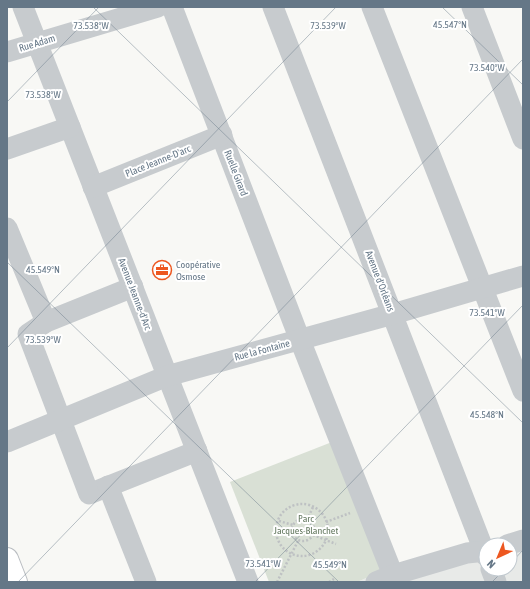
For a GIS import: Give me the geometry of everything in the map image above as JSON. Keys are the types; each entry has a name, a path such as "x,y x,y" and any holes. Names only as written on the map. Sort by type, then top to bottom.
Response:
{"main road":[{"path":"7,559 16,582"}],"street":[{"name":"Avenue Jeanne-d'Arc","path":"23,7 248,582"},
{"name":"Rue Adam","path":"7,52 158,7"},
{"name":"Ruelle Girard","path":"172,7 366,507 384,578"},
{"name":"Avenue d'Orléans","path":"273,7 479,537"},
{"path":"372,7 523,391"},
{"path":"472,7 523,139"},
{"path":"7,149 70,127"},
{"name":"Place Jeanne-D'arc","path":"93,187 222,136"},
{"path":"7,228 46,322"},
{"name":"Rue la Fontaine","path":"7,442 167,376 393,314 523,276"},
{"path":"133,287 46,322 28,334 89,494 197,451"},
{"path":"108,486 146,582"},
{"path":"384,578 467,553 478,555"}],"path":[{"path":"305,505 313,507 319,511 326,522 328,533 326,541 323,546 312,554 305,556 292,554 285,549 277,536 279,521 289,508 305,505"},
{"path":"307,520 313,507"},
{"path":"326,522 366,507"},
{"path":"298,520 307,520 314,526 313,535 306,541 298,541 293,536 293,526 298,520"},
{"path":"279,521 293,526"},
{"path":"313,535 336,544"},
{"path":"277,582 298,541"},
{"path":"329,582 334,579"}],"shaded area":[{"path":"523,543 523,582 357,582 385,570 478,545 478,577 518,577 518,544"}],"green space":[{"name":"Parc Jacques-Blanchet","path":"332,442 385,570 357,582 269,582 230,482"}],"place":[{"name":"Coopérative Osmose","path":"162,270"}]}
